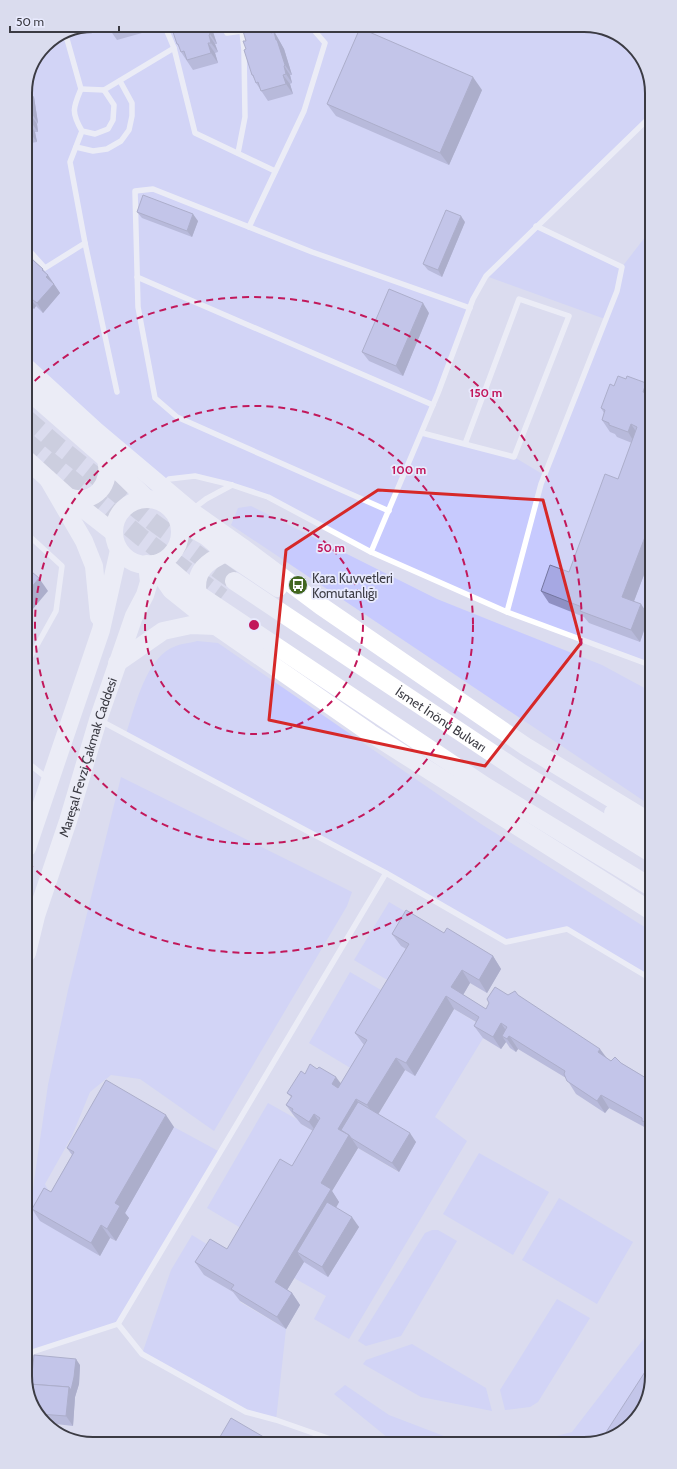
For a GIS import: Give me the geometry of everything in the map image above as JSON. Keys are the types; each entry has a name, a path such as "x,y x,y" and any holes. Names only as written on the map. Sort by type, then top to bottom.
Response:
{"main road":[{"path":"32,372 96,431 153,495"},
{"path":"32,394 106,459 182,516 226,553 406,678 645,835"},
{"path":"68,497 82,500 94,496 100,491 108,468 106,459"},
{"path":"32,464 68,497 114,533"},
{"path":"32,476 48,479"},
{"path":"48,479 84,541 94,566 101,630"},
{"path":"153,495 137,500 128,505 120,513 116,522 114,533 119,550 130,560 141,564 154,563 170,556 176,549 180,540 182,516"},
{"path":"182,516 242,546 321,606 480,715 526,746 645,819"},
{"name":"Mareşal Fevzi Çakmak Caddesi","path":"32,833 101,630 119,550"},
{"path":"198,594 196,585 198,576 204,567 214,558 226,553"},
{"path":"154,563 485,786 645,883"},
{"path":"154,563 172,590 216,626 370,732 645,907"},
{"name":"Mareşal Fevzi Çakmak Caddesi","path":"32,934 36,916 68,821 98,720 134,616 145,595 154,563"},
{"name":"İsmet İnönü Bulvarı","path":"234,581 522,773 645,850"},
{"name":"İsmet İnönü Bulvarı","path":"222,597 501,784 609,861"},
{"path":"117,663 163,631 191,625 216,626"}],"lane":[{"path":"167,32 174,48 195,133 275,171"},
{"path":"238,153 245,117 244,50 242,32"},
{"path":"249,227 304,110 325,43 315,32"},
{"path":"67,38 81,89 74,104 75,118 82,131 95,134 108,128 114,120 114,105 104,90"},
{"path":"81,89 104,90 174,48"},
{"path":"76,146 92,151 107,149 121,141 129,130 132,116 132,104 120,81"},
{"path":"371,552 422,433 473,299 486,276 536,226 645,123"},
{"path":"82,131 70,162 85,243 117,392"},
{"path":"389,511 177,417 155,398 138,307 135,191 153,189 312,252 470,308"},
{"path":"507,612 541,484 616,291 622,267 536,226"},
{"path":"32,254 45,268 85,243"},
{"path":"137,277 433,405"},
{"path":"422,433 464,444 514,457 569,316 519,299 464,444"},
{"path":"153,495 169,479 195,476 232,485 268,497 371,552 507,612 645,662"},
{"path":"182,516 206,499 232,485"},
{"path":"32,538 62,566 56,612 32,654"},
{"path":"98,720 386,873 506,942 566,928 645,975"},
{"path":"32,766 50,780"},
{"path":"32,1353 118,1324 386,873"},
{"path":"118,1324 142,1354 246,1412 276,1420 325,1437"}],"highlighted area":[{"path":"378,490 543,500 581,643 485,766 269,720 286,550"}],"shaded area":[{"path":"93,32 588,32 603,35 614,40 630,53 639,66 642,74 645,93 645,122 536,226 622,267 645,237 645,663 507,612 371,552 268,497 195,476 169,479 161,486 32,372 32,89 38,66 53,47 74,35","holes":["486,276 605,319 544,475 514,457 422,433 473,299"]},
{"path":"251,506 437,599 602,665 645,688 645,802 231,525 238,508"},
{"path":"197,641 218,643 481,824 645,927 645,973 567,929 506,942 386,873 126,734 138,697 149,671 157,660 166,652 181,644"},
{"path":"121,777 352,892 347,906 214,1131 140,1079 111,1075 90,1092 72,1136 45,1184 53,1200 99,1256 110,1238 116,1241 129,1219 123,1215 174,1127 220,1152 118,1324 32,1352 32,1200 48,1085 68,990"},
{"path":"389,902 455,941 418,956 399,987 354,960"},
{"path":"350,972 393,997 362,1075 309,1043"},
{"path":"454,1009 488,1030 435,1117 467,1141 349,1339 314,1319 326,1296 294,1278 339,1202 329,1196 358,1148 398,1172 376,1118 405,1070 415,1075"},
{"path":"268,1103 302,1122 301,1124 318,1134 251,1234 207,1208"},
{"path":"479,1153 549,1192 513,1255 443,1214"},
{"path":"559,1198 633,1242 597,1304 522,1260"},
{"path":"432,1230 438,1230 457,1241 401,1336 366,1346 358,1341 425,1233"},
{"path":"192,1235 218,1251 204,1275 242,1297 240,1302 286,1329 276,1420 246,1412 142,1354 171,1270"},
{"path":"557,1299 590,1318 538,1402 530,1407 505,1410 500,1390"},
{"path":"645,1337 644,1388 614,1429 596,1436 553,1437 572,1432"},
{"path":"412,1344 486,1388 492,1411 421,1397 363,1364 366,1360"},
{"path":"345,1385 389,1415 447,1437 387,1437 334,1394"}],"building":[{"path":"173,32 209,32 211,43 208,43 211,53 187,60 184,51 181,52"},
{"path":"243,32 274,32 285,65 286,74 283,75 286,84 261,91 258,82 256,83 252,75 244,50 246,49 243,41 246,41"},
{"path":"358,32 369,32 473,77 440,153 327,104"},
{"path":"143,195 193,214 187,231 137,212"},
{"path":"446,210 461,216 438,270 423,264"},
{"path":"32,259 43,269 42,270 48,275 46,277 54,284 37,303 32,299"},
{"path":"389,289 423,303 396,366 362,352"},
{"path":"618,376 626,379 627,376 645,383 643,392 645,393 645,537 622,597 641,604 631,630 580,611 582,607 541,591 550,565 569,572 605,474 618,479 637,427 631,424 628,432 609,425 609,423 602,420 605,410 601,408 610,384 614,386"},
{"path":"32,572 39,578 32,587"},
{"path":"406,910 444,933 447,928 493,956 479,980 462,970 451,987 486,1009 489,1003 487,999 495,987 508,995 515,991 518,995 600,1049 598,1052 611,1061 615,1057 621,1063 645,1077 645,1122 642,1121 642,1118 601,1095 597,1101 567,1081 564,1074 565,1071 509,1036 507,1039 502,1036 507,1027 501,1023 493,1037 474,1026 479,1017 446,996 406,1063 396,1058 367,1105 356,1099 338,1129 349,1135 321,1183 331,1189 275,1282 292,1293 277,1317 231,1289 234,1285 195,1262 210,1239 227,1249 280,1159 292,1166 320,1118 314,1114 309,1122 292,1111 293,1109 286,1105 292,1096 287,1093 301,1071 305,1074 310,1064 317,1069 319,1067 336,1077 332,1084 338,1088 367,1040 355,1033 409,944 392,934"},
{"path":"106,1080 166,1115 115,1203 120,1206 107,1229 101,1225 91,1243 32,1209 44,1188 51,1192 74,1152 67,1148"},
{"path":"358,1102 410,1133 392,1163 351,1138 341,1130"},
{"path":"327,1202 352,1217 322,1267 297,1252"},
{"path":"34,1355 76,1359 71,1390 69,1387 33,1384"},
{"path":"645,1372 643,1392 635,1410 621,1424 605,1433"},
{"path":"33,1384 69,1387 66,1416 46,1414 38,1403"},
{"path":"231,1418 264,1437 220,1437"}],"tunnel":[{"path":"32,423 153,522 234,581"},
{"path":"32,446 141,537 222,597"}],"place":[{"name":"Kara Kuvvetleri Komutanlığı","path":"298,585"}]}
